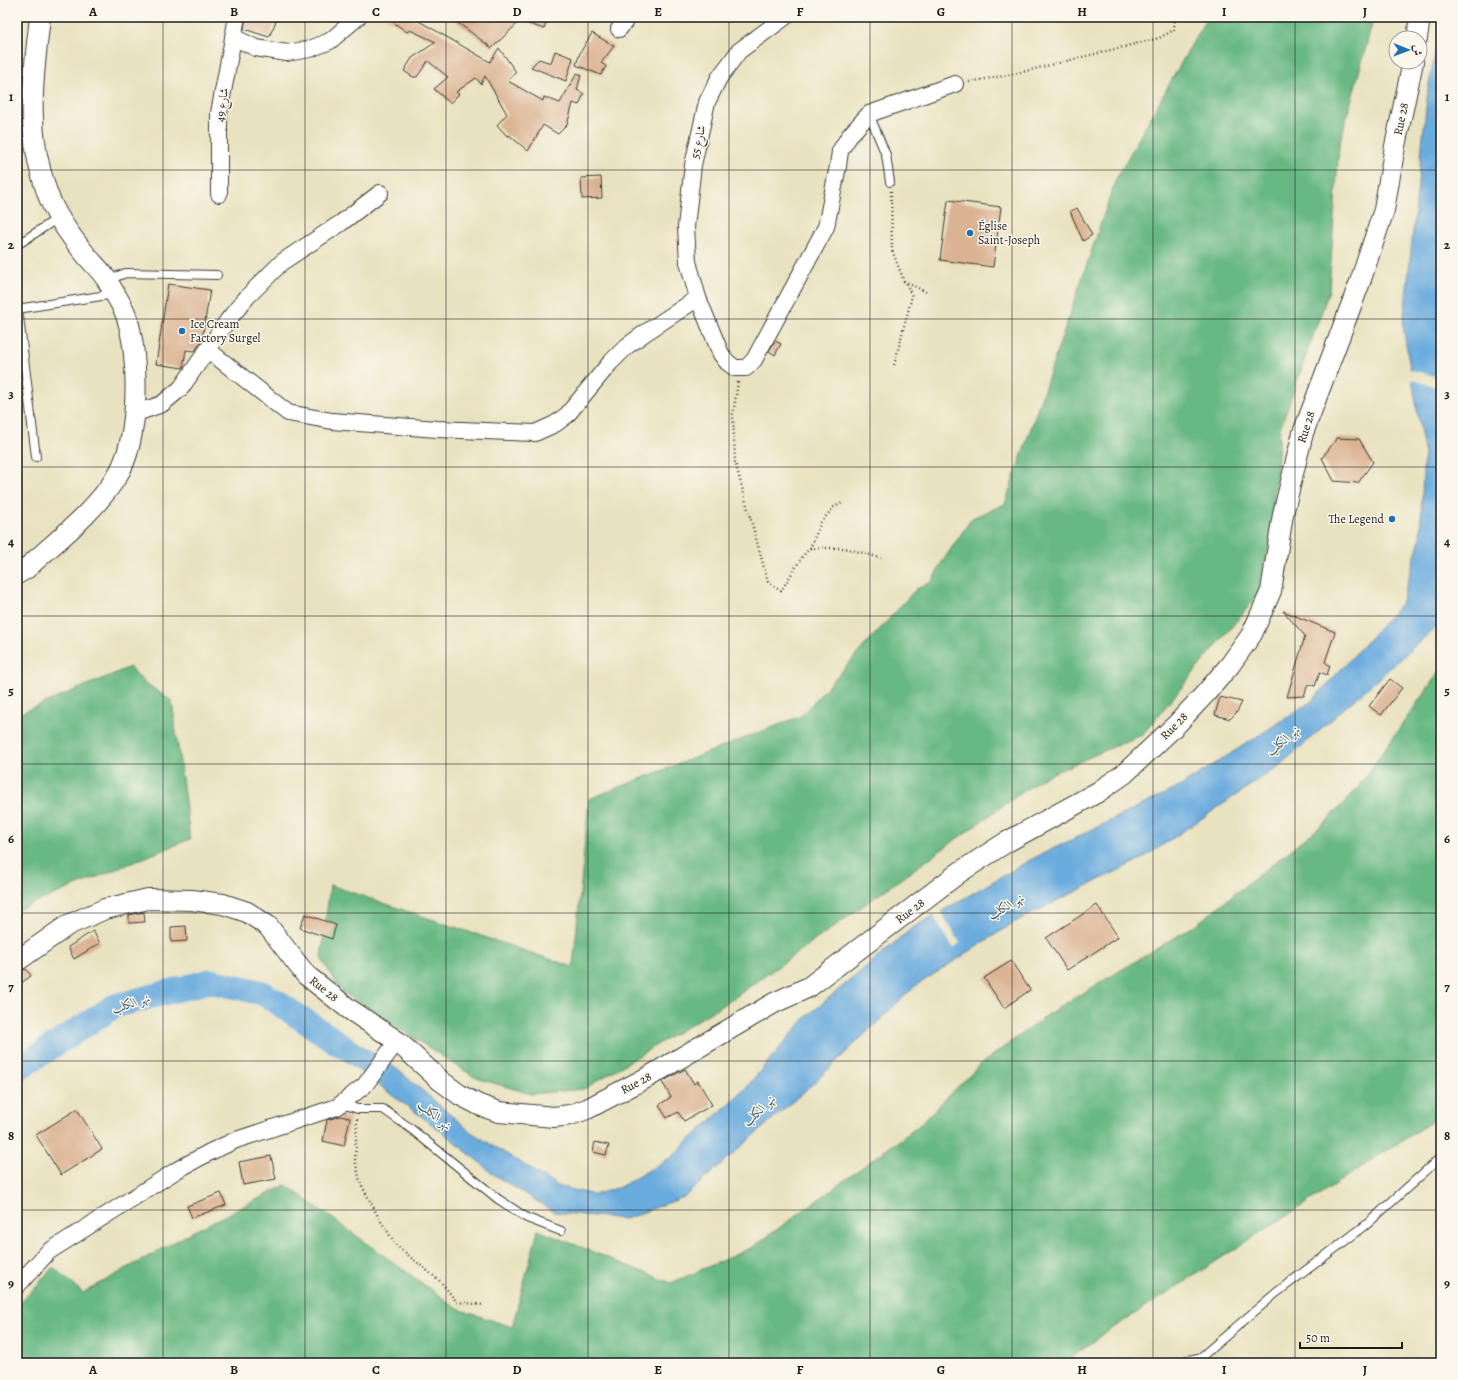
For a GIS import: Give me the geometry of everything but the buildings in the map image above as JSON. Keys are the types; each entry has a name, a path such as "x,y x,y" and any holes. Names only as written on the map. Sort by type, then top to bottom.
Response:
{"street":[{"path":"17,574 26,569 88,512 116,478 126,461 134,414 133,345 125,314 110,287 72,238 59,217 47,193 37,157 32,96 40,17"},
{"name":"شارع 49","path":"219,194 219,113 237,17"},
{"path":"233,37 256,48 287,53 310,49 330,40 358,17"},
{"name":"شارع 55","path":"741,368 730,365 722,354 698,298 688,262 686,227 693,165 707,102 720,78 739,51 785,17"},
{"path":"1418,30 1420,17"},
{"name":"Rue 28","path":"17,961 68,925 105,910 148,900 192,900 223,904 247,912 268,926 306,975 349,1009 397,1041 441,1081 460,1095 479,1105 499,1112 554,1117 570,1115 587,1109 648,1077 774,1003 809,987 960,872 1005,843 1098,792 1124,774 1176,725 1230,665 1252,634 1271,591 1282,514 1303,433 1360,282 1384,210 1395,146 1411,70"},
{"path":"741,368 746,368 754,360 810,252 826,227 840,151 869,114 955,84"},
{"path":"134,414 162,404 181,388 228,320 247,297 282,262 380,194"},
{"path":"208,350 288,413 332,421 438,429 535,433 555,424 567,415 610,363 627,346 698,298"},
{"path":"17,1286 48,1252 204,1155 236,1140 342,1104 365,1085 397,1041"}],"lane":[{"path":"869,114 886,155 890,182"},
{"path":"17,245 59,217"},
{"path":"36,457 17,309 110,287 126,273 217,276"},
{"path":"342,1104 358,1109 383,1109 498,1199 527,1218 561,1232"},
{"path":"1175,1363 1196,1360 1276,1293 1366,1225 1441,1157"}],"path":[{"path":"955,84 1014,74 1160,38 1174,30 1175,17"},
{"path":"890,182 893,229 892,250 904,281 912,296 894,365"},
{"path":"904,281 926,292"},
{"path":"741,368 733,414 735,462 768,582 781,591 802,557 810,548 822,522 834,508 844,502"},
{"path":"810,548 845,548 881,558"},
{"path":"358,1109 355,1160 360,1182 380,1220 397,1246 441,1282 456,1302 483,1306"}],"green space":[{"path":"1207,17 1374,17 1339,146 1329,291 1280,429 1271,537 1259,594 1143,734 1042,778 734,998 584,1089 531,1094 476,1078 341,991 321,958 330,885 573,967 589,799 801,716 916,589 932,582 942,562 972,518 1005,504 1116,179"},
{"path":"130,667 145,683 172,701 190,839 17,910 17,711 21,713"},
{"path":"1441,669 1441,1104 1431,1122 1104,1334 1064,1363 17,1363 17,1307 53,1267 83,1293 192,1232 286,1185 458,1309 512,1327 538,1230 671,1283 753,1247 916,1128 981,1064 1053,1011 1194,926 1326,822 1356,790"}],"water":[{"path":"1441,23 1441,623 1279,766 1145,857 1015,922 914,987 817,1080 684,1197 625,1219 554,1212 496,1176 445,1134 311,1035 321,1019 397,1069 471,1132 558,1186 594,1195 620,1187 670,1158 745,1089 805,1018 911,929 1030,860 1179,787 1312,701 1401,604 1420,539 1424,451 1403,326 1428,89"}],"pier":[{"path":"1408,369 1441,378 1441,389 1410,379"},
{"path":"940,910 960,943 953,948 933,915"}],"waterway":[{"name":"نهر الكلب","path":"17,1069 115,1006 210,981 263,993 344,1047"}],"place":[{"name":"Église Saint-Joseph","path":"970,233"},
{"name":"Ice Cream Factory Surgel","path":"182,331"},
{"name":"The Legend","path":"1392,519"}]}
